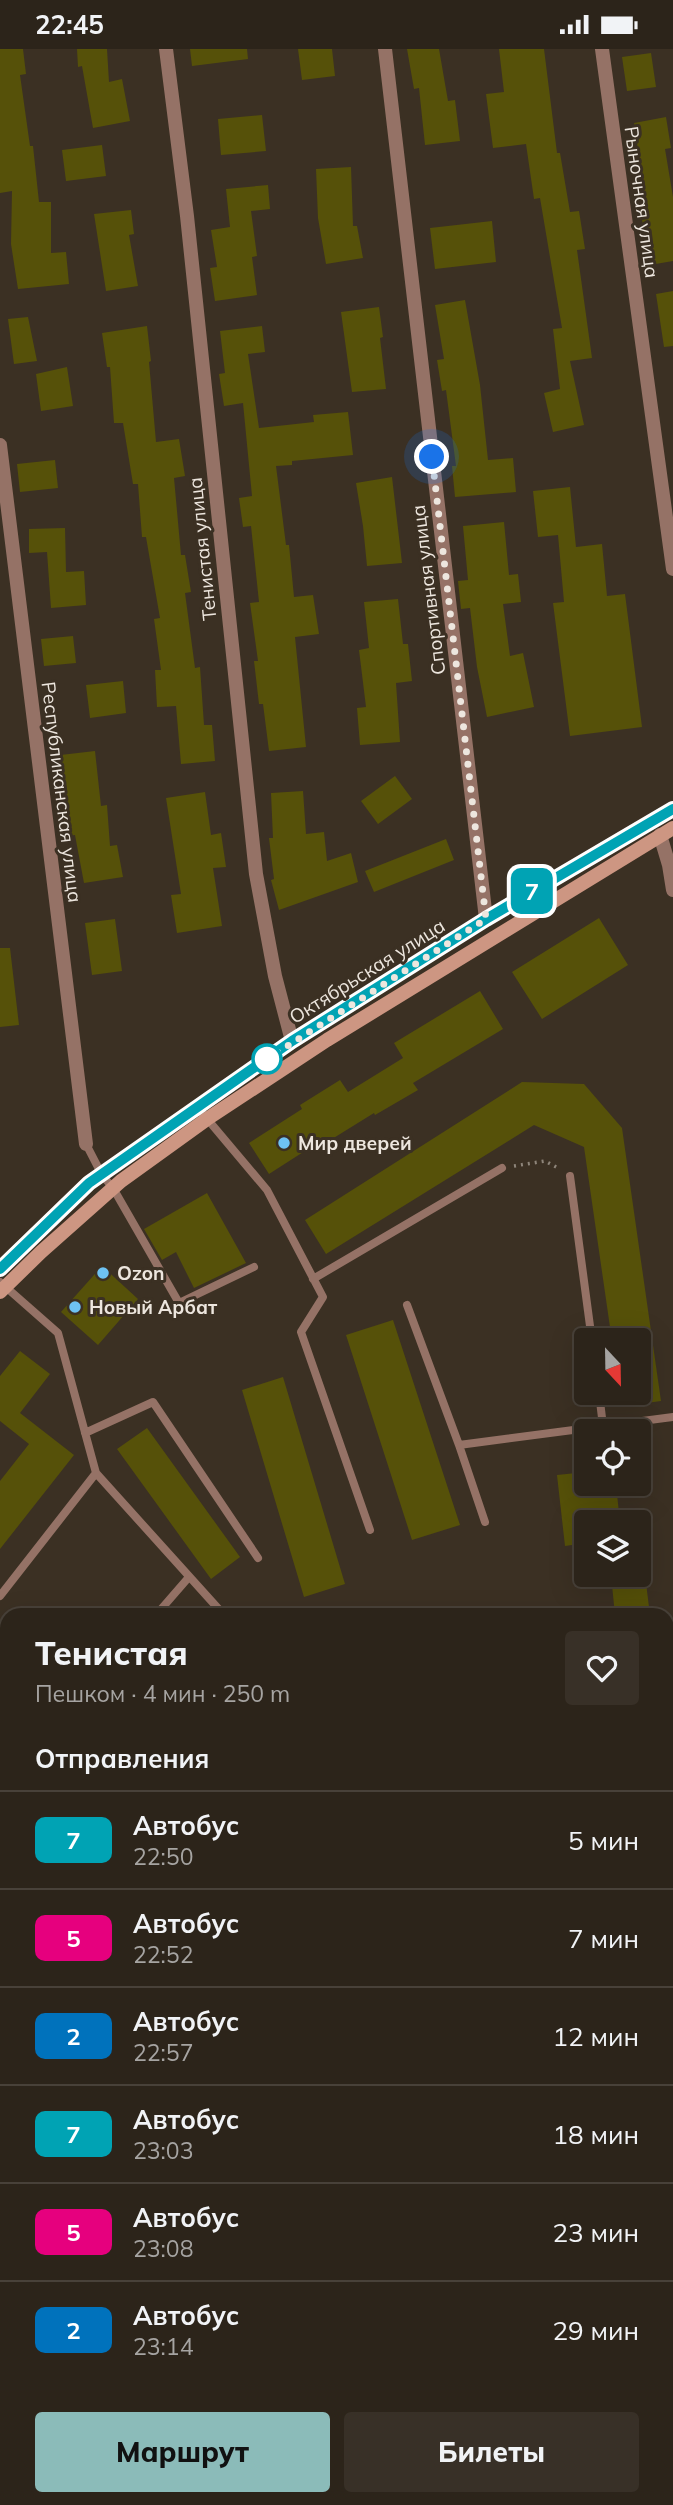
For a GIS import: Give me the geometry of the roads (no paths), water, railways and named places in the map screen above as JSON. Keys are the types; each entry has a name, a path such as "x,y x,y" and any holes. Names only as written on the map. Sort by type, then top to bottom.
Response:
{"main road":[{"name":"Октябрьская улица","path":"2,1287 113,1188 292,1041 486,919 673,809"},
{"name":"Октябрьская улица","path":"0,1269 89,1183 666,832"}],"street":[{"name":"Тенистая улица","path":"166,49 188,230 256,874 275,976 292,1041"},
{"name":"Спортивная улица","path":"385,49 486,919"},
{"name":"Рыночная улица","path":"602,49 673,569"},
{"name":"Республиканская улица","path":"0,445 86,1144"},
{"path":"666,832 673,890"}],"lane":[{"path":"203,1114 267,1190 323,1297 301,1332 370,1529"},
{"path":"86,1144 179,1303 254,1267"},
{"path":"313,1279 502,1168"},
{"path":"570,1176 590,1328"},
{"path":"2,1287 58,1333 96,1473 218,1608"},
{"path":"407,1305 485,1522"},
{"path":"85,1433 153,1402 258,1558"},
{"path":"651,1420 673,1417"},
{"path":"459,1445 574,1430"},
{"path":"0,1596 96,1473"},
{"path":"162,1608 189,1577"}],"place":[{"name":"Мир дверей","path":"284,1143"},
{"name":"Ozon","path":"103,1273"},
{"name":"Новый Арбат","path":"75,1307"}]}
